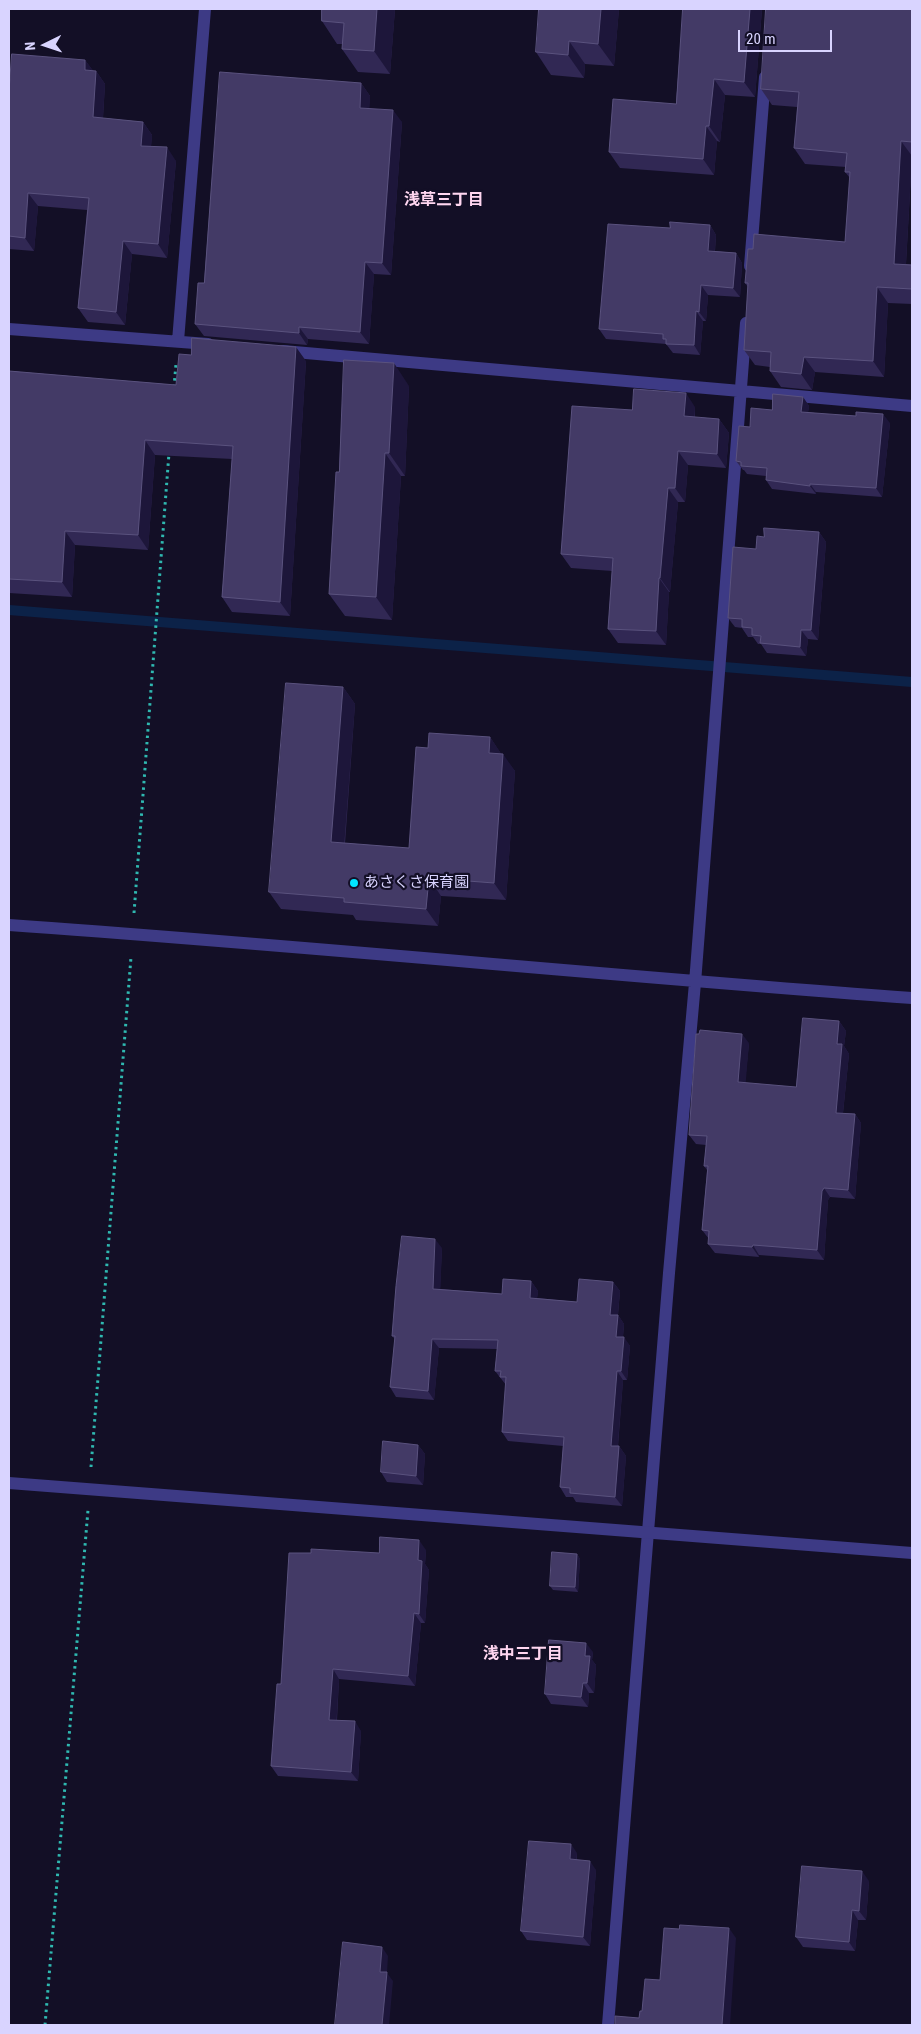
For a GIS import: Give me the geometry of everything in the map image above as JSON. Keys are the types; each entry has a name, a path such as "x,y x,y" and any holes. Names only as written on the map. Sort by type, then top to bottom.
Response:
{"street":[{"path":"178,341 205,9"},
{"path":"750,274 765,68"},
{"path":"608,2025 669,1273 696,982 746,313"},
{"path":"9,328 217,345"},
{"path":"267,349 912,406"},
{"path":"9,925 912,998"},
{"path":"9,1483 912,1553"}],"path":[{"path":"174,391 178,341"},
{"path":"45,2025 90,1489 170,450"}],"building":[{"path":"322,9 377,9 374,51 342,49 344,23 322,21"},
{"path":"539,9 601,9 598,44 569,41 568,55 536,52"},
{"path":"683,9 750,9 744,82 714,79 709,126 706,126 703,159 609,152 613,99 676,104"},
{"path":"766,9 912,9 912,142 901,141 894,264 912,265 912,289 877,287 873,361 804,357 801,374 770,371 771,352 744,350 748,283 745,283 748,249 753,249 754,234 845,242 850,172 845,172 847,153 794,148 799,92 761,89"},
{"path":"12,54 85,60 85,70 96,71 93,117 143,122 141,146 167,147 158,244 123,241 116,312 78,308 89,198 28,193 25,238 9,236 9,92"},
{"path":"220,72 361,83 360,108 393,110 382,263 365,262 360,332 299,327 299,333 195,324 198,283 204,283"},
{"path":"670,222 710,225 708,251 736,253 733,288 701,285 699,312 696,311 694,345 666,344 663,334 599,329 608,224 670,228"},
{"path":"192,338 296,347 280,602 222,597 233,446 145,440 138,535 65,531 62,582 9,579 9,371 176,385 179,354 191,355"},
{"path":"344,360 394,363 389,453 385,453 376,597 329,594 336,472 339,472"},
{"path":"634,389 686,393 684,416 719,419 717,454 678,451 675,488 668,488 656,631 608,629 613,558 561,554 572,406 632,410"},
{"path":"773,394 803,397 801,412 856,416 856,412 883,414 876,488 810,484 810,486 766,480 767,468 741,466 741,462 736,461 739,426 750,427 751,408 772,410"},
{"path":"764,528 819,532 811,630 801,630 800,647 760,643 761,636 752,635 752,628 742,627 742,619 728,618 733,547 756,549 757,536 764,537"},
{"path":"286,683 343,687 331,842 409,848 416,747 428,748 429,733 490,737 489,753 503,754 494,883 429,878 426,909 344,902 344,898 269,892"},
{"path":"803,1018 839,1021 837,1044 842,1044 836,1113 855,1114 848,1190 824,1188 822,1191 817,1250 708,1244 709,1231 702,1230 708,1166 704,1166 707,1136 689,1135 696,1034 699,1034 700,1030 742,1034 738,1082 796,1087"},
{"path":"402,1236 435,1239 433,1289 502,1294 503,1279 531,1281 530,1298 577,1302 579,1279 613,1282 610,1315 618,1315 616,1337 624,1337 621,1371 617,1371 611,1446 619,1446 615,1497 570,1493 570,1488 560,1487 564,1437 502,1432 506,1377 500,1377 501,1371 495,1371 498,1340 432,1339 428,1391 390,1387 395,1336 392,1336"},
{"path":"383,1441 418,1445 416,1476 381,1472"},
{"path":"380,1537 419,1540 418,1560 422,1561 419,1614 414,1613 408,1676 333,1669 329,1720 355,1721 351,1772 271,1766 277,1684 281,1684 289,1553 311,1553 311,1549 379,1553"},
{"path":"552,1552 577,1554 575,1587 550,1586"},
{"path":"549,1640 586,1643 585,1656 590,1656 587,1683 583,1683 581,1697 545,1694"},
{"path":"529,1841 571,1844 570,1859 590,1861 583,1937 521,1931"},
{"path":"802,1866 862,1871 859,1911 852,1910 849,1942 796,1937"},
{"path":"680,1925 729,1928 722,2025 615,2025 615,2016 639,2018 640,2011 642,2011 645,1979 660,1980 664,1928 679,1929"},
{"path":"343,1942 382,1947 380,1972 387,1972 382,2025 335,2025"}],"waterway":[{"path":"9,610 912,682"}],"place":[{"name":"あさくさ保育園","path":"354,883"}],"district":[{"name":"浅草三丁目","path":"444,201"},
{"name":"浅中三丁目","path":"523,1655"}]}
